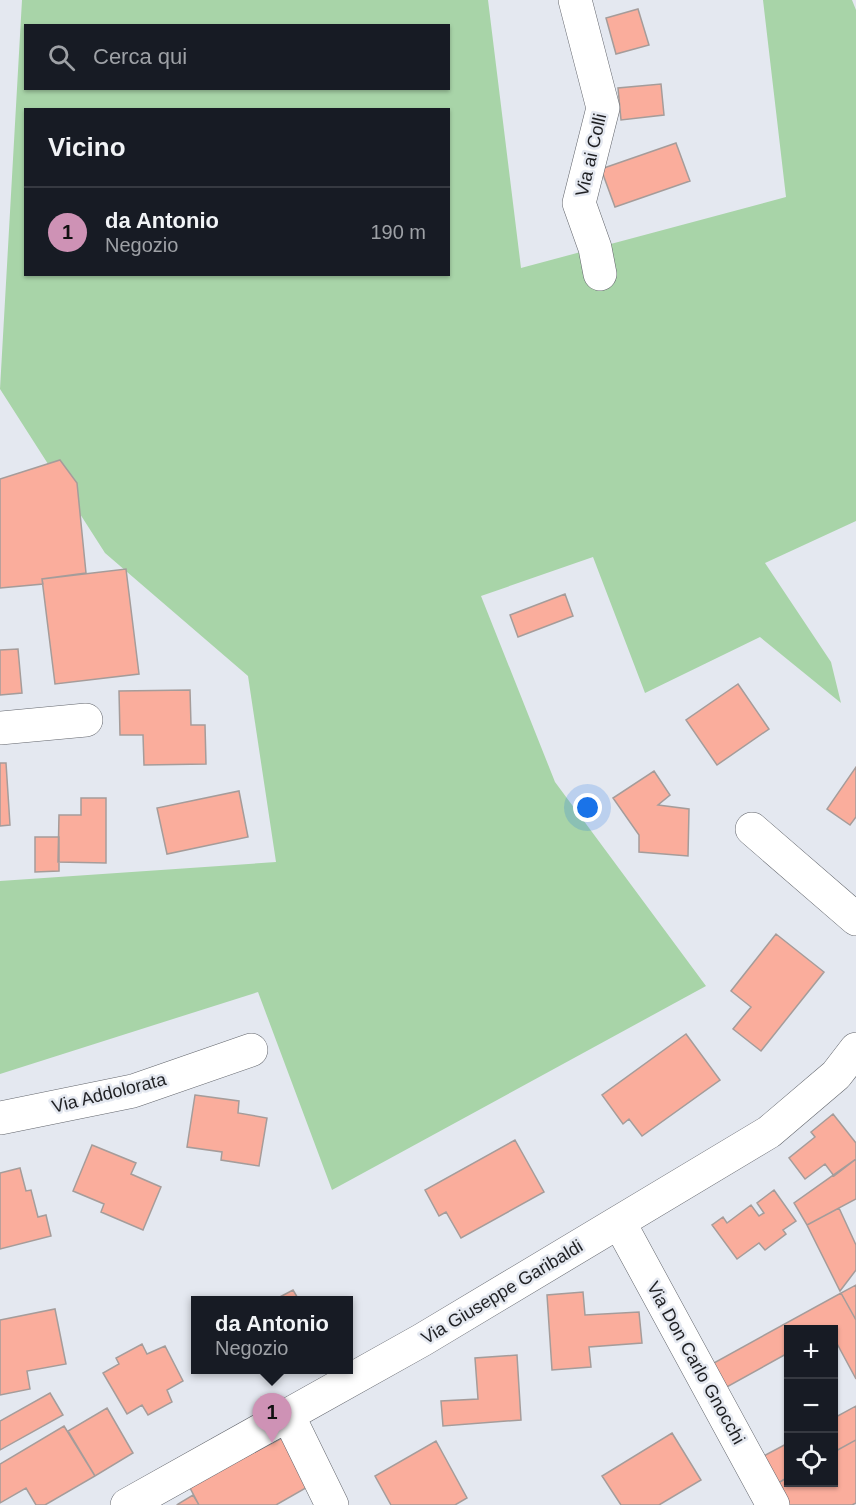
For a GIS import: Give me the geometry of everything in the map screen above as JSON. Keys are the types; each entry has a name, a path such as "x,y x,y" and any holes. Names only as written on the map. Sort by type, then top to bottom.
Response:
{"street":[{"name":"Via ai Colli","path":"575,0 603,108 579,203 595,248 600,274"},
{"path":"0,728 86,720"},
{"path":"752,829 856,919"},
{"name":"Via Giuseppe Garibaldi","path":"127,1505 422,1340 769,1132 836,1075 856,1049"},
{"name":"Via Addolorata","path":"0,1118 133,1091 250,1050"},
{"name":"Via Don Carlo Gnocchi","path":"619,1222 773,1505"},
{"path":"288,1415 332,1505"}],"green space":[{"path":"22,0 488,0 521,268 786,197 763,0 852,0 856,10 856,521 765,563 831,662 841,703 760,637 645,693 593,557 481,596 555,782 706,986 332,1190 258,992 0,1074 0,881 276,862 248,676 105,553 0,389"}],"building":[{"path":"638,9 649,45 616,54 606,18"},
{"path":"661,84 664,115 621,120 618,88"},
{"path":"676,143 690,181 615,207 601,169"},
{"path":"60,460 77,483 86,573 42,579 43,584 0,588 0,479"},
{"path":"126,569 139,674 55,684 42,579"},
{"path":"565,594 573,616 518,637 510,615"},
{"path":"18,649 22,693 0,695 0,650"},
{"path":"738,684 769,729 717,765 686,720"},
{"path":"190,690 191,725 205,725 206,764 144,765 143,735 120,735 119,691"},
{"path":"0,763 6,763 10,825 0,826"},
{"path":"856,767 856,817 850,825 827,809"},
{"path":"654,771 670,795 658,805 689,809 688,856 639,852 639,835 613,798"},
{"path":"239,791 248,837 167,854 157,808"},
{"path":"81,798 106,798 106,863 58,862 59,815 81,815"},
{"path":"35,837 59,837 59,871 35,872"},
{"path":"776,934 824,972 761,1051 733,1029 751,1007 731,991"},
{"path":"686,1034 720,1080 642,1136 629,1119 623,1124 602,1095"},
{"path":"195,1095 239,1101 238,1113 267,1118 259,1166 221,1160 222,1152 187,1147"},
{"path":"833,1114 856,1143 856,1159 834,1176 825,1164 805,1179 789,1158 815,1137 811,1132"},
{"path":"515,1140 544,1192 461,1238 446,1212 439,1216 425,1190"},
{"path":"92,1145 136,1163 131,1174 161,1187 143,1230 101,1212 104,1204 73,1191"},
{"path":"856,1159 856,1199 807,1225 794,1203"},
{"path":"20,1168 26,1191 31,1190 38,1217 46,1215 51,1236 0,1249 0,1173"},
{"path":"774,1190 796,1221 783,1230 786,1234 765,1250 759,1243 737,1259 712,1225 723,1217 727,1223 751,1205 759,1216 764,1213 757,1203"},
{"path":"839,1208 856,1245 856,1270 840,1291 807,1225"},
{"path":"856,1285 856,1320 841,1293"},
{"path":"293,1290 297,1296 282,1296"},
{"path":"583,1292 585,1315 639,1312 642,1343 589,1347 591,1367 552,1370 547,1295"},
{"path":"841,1293 856,1320 856,1379 838,1345 838,1325 784,1325 784,1355 725,1388 712,1364"},
{"path":"55,1309 66,1364 27,1371 30,1389 0,1395 0,1320"},
{"path":"142,1344 147,1354 165,1346 183,1381 167,1390 172,1402 148,1415 142,1405 127,1414 103,1373 119,1364 116,1358"},
{"path":"517,1355 521,1420 443,1426 441,1401 478,1399 475,1358"},
{"path":"50,1393 63,1415 0,1450 0,1421"},
{"path":"856,1406 856,1440 838,1450 838,1433 838,1416"},
{"path":"107,1408 133,1453 95,1476 68,1431"},
{"path":"64,1426 95,1476 45,1505 36,1505 26,1488 0,1503 0,1464"},
{"path":"672,1433 701,1480 659,1505 621,1505 602,1476"},
{"path":"284,1437 311,1485 276,1505 199,1505 189,1486"},
{"path":"856,1440 856,1503 852,1505 786,1505 775,1485 784,1479 784,1487 838,1487 838,1450"},
{"path":"436,1441 467,1498 455,1505 391,1505 375,1476"},
{"path":"784,1445 784,1479 775,1485 760,1458"},
{"path":"193,1495 199,1505 177,1505 178,1504"}],"place":[{"name":"da Antonio","path":"272,1443"}]}
